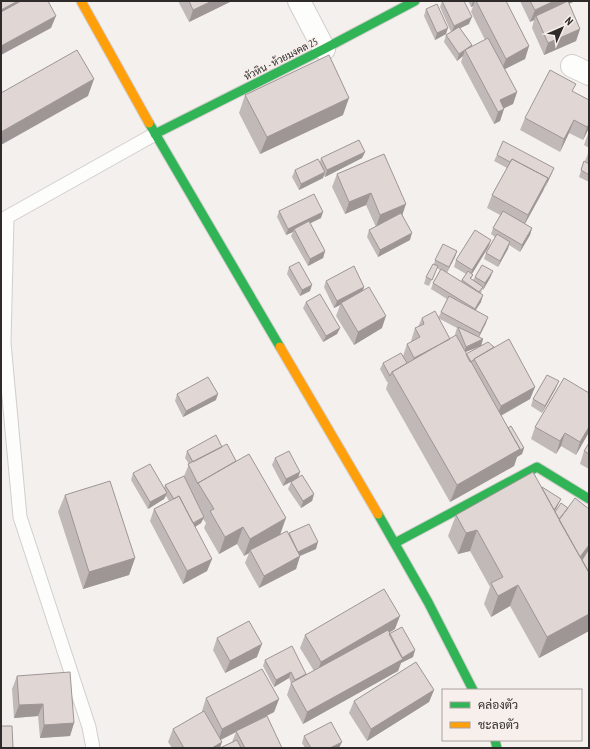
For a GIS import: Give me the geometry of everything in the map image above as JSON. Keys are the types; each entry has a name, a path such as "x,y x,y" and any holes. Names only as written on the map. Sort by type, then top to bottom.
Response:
{"main road":[{"path":"81,1 155,134 395,544 428,602 472,689"},
{"name":"หัวหิน - ห้วยมงคล 25","path":"155,134 324,49 415,1"},
{"path":"395,544 537,467 589,499"}],"street":[{"path":"299,1 324,49"},
{"path":"484,748 494,741"}],"lane":[{"path":"93,748 89,727 20,517 2,344 7,217 155,134"}],"building":[{"path":"1,1 18,1 1,10"},
{"path":"21,1 48,1 56,16 1,46 1,12"},
{"path":"189,1 212,1 193,10"},
{"path":"442,1 464,1 472,17 454,26"},
{"path":"476,1 506,1 529,46 506,59"},
{"path":"530,1 554,1 535,10"},
{"path":"568,1 580,29 548,43 536,16"},
{"path":"437,4 448,28 437,33 426,9"},
{"path":"459,27 472,45 459,54 446,35"},
{"path":"488,38 517,92 500,100 504,109 498,112 465,50"},
{"path":"77,50 94,79 1,132 1,93"},
{"path":"329,55 349,98 267,137 245,95"},
{"path":"550,70 576,84 572,91 589,100 589,124 587,127 574,120 564,139 525,118"},
{"path":"359,140 365,152 327,170 321,158"},
{"path":"503,141 554,168 547,182 548,178 512,159 510,162 497,155"},
{"path":"384,154 406,204 380,215 371,193 349,202 337,174"},
{"path":"318,159 325,172 301,184 295,170"},
{"path":"512,159 548,178 528,215 492,195"},
{"path":"584,161 589,164 589,175 581,170"},
{"path":"314,194 323,212 288,229 279,211"},
{"path":"503,211 532,228 522,245 493,228"},
{"path":"401,213 412,233 380,250 369,230"},
{"path":"309,221 325,251 310,259 294,229"},
{"path":"475,230 491,240 472,270 456,260"},
{"path":"497,234 510,242 500,261 486,253"},
{"path":"443,244 457,251 449,267 435,260"},
{"path":"299,262 312,285 302,290 289,267"},
{"path":"433,264 438,266 432,280 426,277"},
{"path":"482,265 493,271 485,283 475,277"},
{"path":"354,266 364,287 337,301 326,281"},
{"path":"441,269 483,295 475,309 433,283"},
{"path":"468,271 473,275 470,278 483,287 479,292 462,280"},
{"path":"369,287 386,316 358,332 341,303"},
{"path":"320,294 340,328 326,336 306,302"},
{"path":"449,296 488,317 480,333 441,312"},
{"path":"435,311 450,339 414,358 407,344 420,337 415,328 424,324 422,318"},
{"path":"458,327 483,339 466,347"},
{"path":"456,335 520,449 457,485 392,372"},
{"path":"509,339 535,387 501,406 474,359"},
{"path":"488,342 494,347 470,362 466,354"},
{"path":"401,353 407,363 392,372 390,376 383,363"},
{"path":"547,375 559,381 545,406 533,399"},
{"path":"208,377 218,394 186,411 177,394"},
{"path":"564,378 589,393 589,427 580,442 565,433 560,441 535,427"},
{"path":"511,426 524,448 520,450 508,428"},
{"path":"216,435 222,447 193,462 187,451"},
{"path":"589,443 589,454 584,451"},
{"path":"227,444 236,461 198,484 188,464"},
{"path":"289,451 300,472 286,479 275,458"},
{"path":"249,454 286,518 250,539 243,527 225,537 210,511 214,509 198,483"},
{"path":"150,464 167,493 150,502 133,473"},
{"path":"533,472 589,573 589,614 547,637 518,585 498,596 491,583 503,577 477,530 466,533 456,515"},
{"path":"302,475 314,494 303,501 291,482"},
{"path":"184,476 204,517 193,523 179,496 174,499 165,485"},
{"path":"110,481 135,558 89,572 65,495"},
{"path":"542,488 561,499 554,510"},
{"path":"179,496 212,559 187,571 154,509"},
{"path":"575,498 589,509 589,545 580,557 559,520"},
{"path":"561,503 568,508 559,519 555,512"},
{"path":"309,524 318,542 298,552 289,533"},
{"path":"287,531 300,556 264,576 250,550"},
{"path":"589,549 589,572 582,560"},
{"path":"384,589 400,616 321,662 305,635"},
{"path":"249,621 262,644 230,661 217,638"},
{"path":"402,627 415,650 402,658 389,634"},
{"path":"388,630 403,659 307,712 291,683"},
{"path":"292,646 306,674 295,680 291,672 276,680 265,660"},
{"path":"416,662 434,690 371,729 354,701"},
{"path":"262,669 279,699 222,729 206,698"},
{"path":"70,672 74,723 44,725 43,704 19,705 17,676"},
{"path":"204,711 222,742 212,748 184,748 173,729"},
{"path":"267,716 282,748 245,748 236,731"},
{"path":"331,722 342,742 330,748 311,748 304,736"},
{"path":"1,726 12,726 13,748 1,748"},
{"path":"237,740 241,748 220,748"}],"traffic: fast":[{"path":"155,134 324,49 415,1"},
{"path":"149,123 280,347"},
{"path":"395,543 537,467 589,499"},
{"path":"378,514 428,602 472,689"},
{"path":"495,741 497,748"}],"traffic: slow":[{"path":"81,1 149,123"},
{"path":"280,347 378,514"}]}
